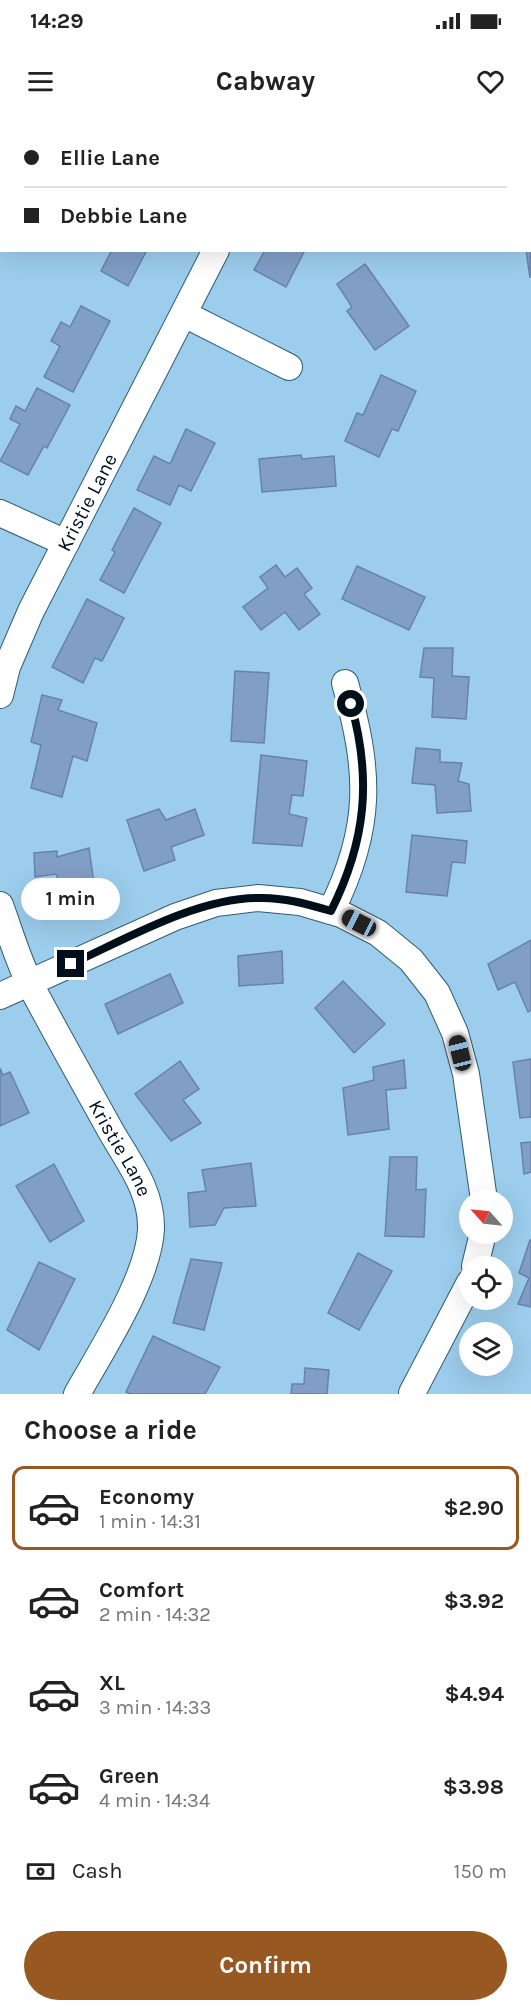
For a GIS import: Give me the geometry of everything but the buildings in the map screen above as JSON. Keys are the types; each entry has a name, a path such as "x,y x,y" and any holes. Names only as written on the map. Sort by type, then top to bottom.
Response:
{"street":[{"name":"Kristie Lane","path":"0,695 7,667 27,620 215,252"},
{"path":"183,314 289,367"},
{"path":"0,513 66,543"},
{"path":"331,911 343,888 356,849 364,807 364,765 357,724 345,683"},
{"path":"0,996 175,917 216,903 258,898 300,902 331,911 378,933 411,960 437,993 455,1033 465,1074 482,1190"},
{"name":"Kristie Lane","path":"0,905 29,983 146,1193 151,1229 144,1264 130,1297 76,1394"},
{"path":"412,1393 459,1303"}],"route":[{"path":"71,964 175,917 216,903 258,898 300,902 331,911 343,888 356,849 364,807 364,765 351,704"}]}
